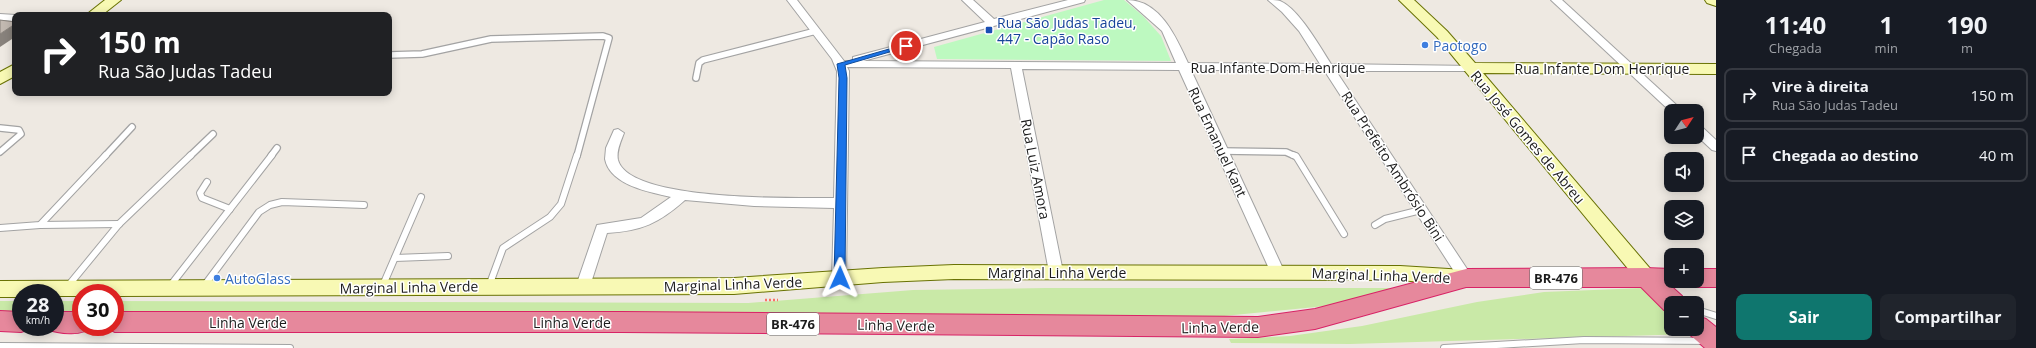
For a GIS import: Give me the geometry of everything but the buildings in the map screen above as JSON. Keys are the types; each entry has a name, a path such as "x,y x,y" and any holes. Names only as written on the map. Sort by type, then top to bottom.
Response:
{"highway":[{"name":"Linha Verde","path":"124,322 614,322 1228,328 1264,326 1315,319 1466,278 1646,278"},
{"path":"1646,278 1674,293"},
{"path":"1704,278 1716,278"},
{"path":"0,321 12,322"}],"main road":[{"path":"96,12 114,0"},
{"name":"Rua José Gomes de Abreu","path":"1406,0 1428,19 1646,278"},
{"path":"1712,0 1716,2"},
{"name":"Rua Infante Dom Henrique","path":"1470,68 1716,69"},
{"path":"0,79 12,71"},
{"name":"Marginal Linha Verde","path":"0,289 747,286 916,273 1400,273 1466,278"}],"street":[{"path":"792,0 841,64 843,78 840,278"},
{"path":"967,0 992,23"},
{"path":"841,64 1080,0"},
{"name":"Rua Emanuel Kant","path":"1132,0 1152,15 1166,30 1184,66 1278,273"},
{"name":"Rua Prefeito Ambrósio Bini","path":"1273,0 1296,20 1466,278"},
{"path":"1556,0 1670,104"},
{"path":"0,17 12,18"},
{"path":"919,43 918,50 922,65"},
{"name":"Rua Infante Dom Henrique","path":"841,64 1470,68"},
{"name":"Rua Luiz Amora","path":"1016,65 1056,272"},
{"path":"618,133 611,156 612,163 621,176 640,186 680,196 722,201 840,203"},
{"path":"1704,136 1716,147"},
{"path":"583,286 602,228 629,227 649,221 680,196"}],"lane":[{"path":"696,78 699,63 703,60 816,31"},
{"path":"392,55 422,54 491,39 602,36 609,38 584,136 561,204 550,217 503,248 489,286"},
{"path":"40,225 132,127"},
{"path":"0,128 19,130 21,134 0,152"},
{"path":"66,288 119,224 213,134"},
{"path":"169,288 277,148"},
{"path":"1222,151 1286,152 1296,156 1344,234"},
{"path":"207,182 200,193 202,198 230,209"},
{"path":"382,288 421,197"},
{"path":"203,288 259,212 270,205 282,202 364,205"},
{"path":"1376,225 1385,218 1421,210"},
{"path":"0,228 40,225 119,224"},
{"path":"396,258 448,256"},
{"path":"1444,348 1711,333 1704,322"},
{"path":"0,346 290,348"}],"green space":[{"path":"1104,0 1124,0 1143,16 1161,36 1171,61 937,59 934,47"},
{"path":"1046,288 1413,288 1336,305 1224,316 124,313 124,301 748,303 913,290"},
{"path":"1643,288 1664,308 1664,335 1350,344 1231,343 1229,339 1290,336 1362,326 1477,302 1544,292"},
{"path":"0,301 12,301 12,312 0,312"},
{"path":"64,301 72,301 72,313 64,313"}],"place":[{"name":"Rua São Judas Tadeu, 447 - Capão Raso","path":"989,30"},
{"name":"Paotogo","path":"1425,45"},
{"name":"AutoGlass","path":"217,278"}],"route":[{"path":"840,278 843,78 841,64 906,46"}]}
